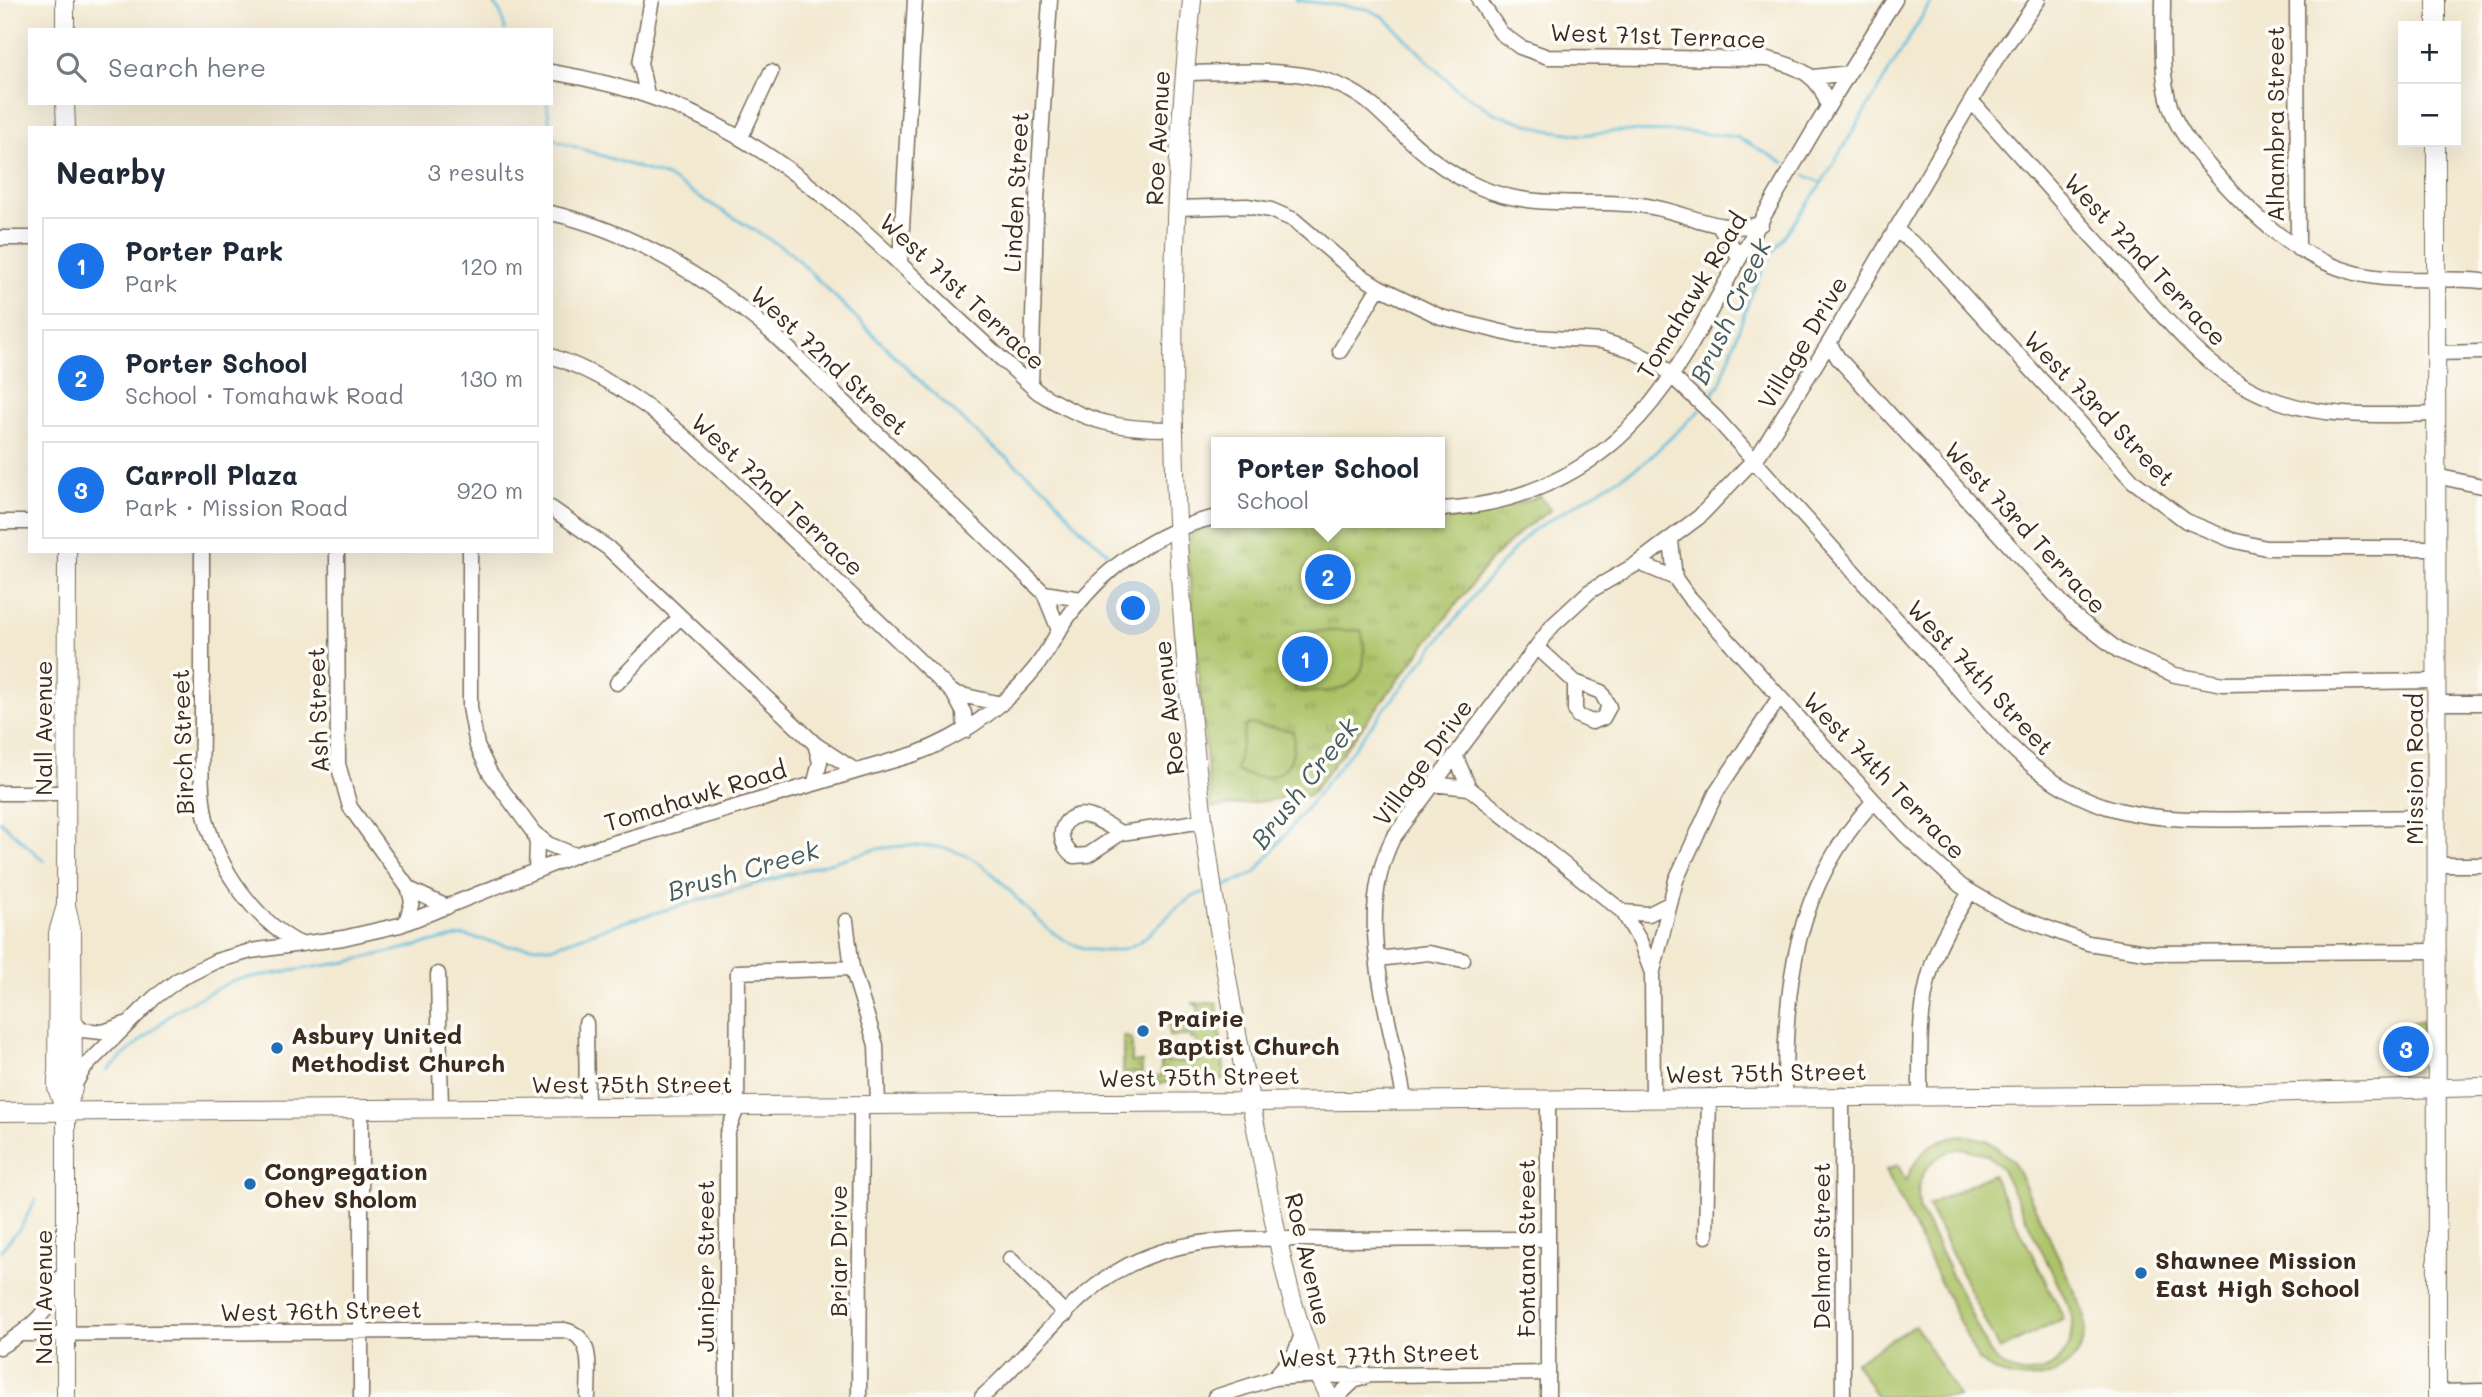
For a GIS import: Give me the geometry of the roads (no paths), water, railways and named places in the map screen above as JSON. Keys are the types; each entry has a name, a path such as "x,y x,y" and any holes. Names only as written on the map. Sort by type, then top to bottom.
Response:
{"main road":[{"path":"65,0 65,28"},
{"name":"Roe Avenue","path":"1192,0 1177,208 1175,429 1178,530 1189,679 1204,821 1217,906 1277,1239 1301,1337 1329,1397"},
{"path":"2436,0 2436,21"},
{"path":"65,105 66,126"},
{"name":"Mission Road","path":"2436,147 2437,1394"},
{"name":"Nall Avenue","path":"66,553 66,905 72,933 73,1088 66,1112 66,1397"},
{"name":"Nall Avenue","path":"66,905 58,933 57,1088 66,1112"},
{"name":"West 75th Street","path":"0,1112 737,1108 1709,1096 2225,1094 2482,1087"}],"street":[{"path":"647,94 640,63 652,0"},
{"path":"900,262 915,0"},
{"name":"Linden Street","path":"1031,386 1036,215 1050,0"},
{"name":"West 71st Terrace","path":"1479,0 1501,33 1520,47 1548,57 1755,57 1797,67 1814,77 1849,73"},
{"name":"Tomahawk Road","path":"1445,508 1507,499 1572,472 1626,432 1671,374 1828,107 1895,0"},
{"name":"Village Drive","path":"1404,1099 1374,924 1382,864 1403,822 1560,618 1590,591 1671,541 1699,517 1753,461 1829,343 1973,103 1996,59 2038,0"},
{"path":"2163,0 2164,78 2176,120 2193,148 2253,215 2298,248 2356,273 2409,281 2482,281"},
{"name":"Alhambra Street","path":"2297,0 2298,248"},
{"path":"615,85 640,63"},
{"name":"West 71st Terrace","path":"553,72 647,94 741,137 797,173 900,262 1031,386 1069,411 1100,423 1133,429 1175,429"},
{"path":"741,137 771,72"},
{"path":"1185,73 1288,72 1328,80 1372,106 1426,158 1481,188 1535,202 1628,204 1663,209 1720,228 1760,224"},
{"path":"1814,77 1828,107"},
{"name":"West 72nd Terrace","path":"1973,103 2183,338 2224,373 2266,396 2306,409 2356,415 2436,414"},
{"path":"1177,208 1247,206 1284,215 1379,287 1441,317 1518,336 1615,344 1643,355 1671,374"},
{"name":"West 72nd Street","path":"553,214 634,240 682,265 727,295 770,331 1044,593 1059,630"},
{"path":"1720,228 1740,258"},
{"name":"West 73rd Street","path":"1895,229 1926,254 2133,481 2172,513 2216,535 2266,548 2437,548"},
{"path":"0,238 28,238"},
{"path":"1340,351 1379,287"},
{"name":"West 73rd Terrace","path":"1829,343 1838,358 2073,615 2119,651 2175,675 2223,684 2437,681"},
{"path":"2436,353 2482,352"},
{"name":"West 72nd Terrace","path":"553,357 603,379 664,418 953,693 964,713 965,731"},
{"name":"West 74th Street","path":"1671,374 1716,418 2007,743 2046,777 2069,791 2113,810 2161,819 2437,817"},
{"path":"2436,476 2482,486"},
{"path":"553,509 608,548 815,744 856,771"},
{"name":"Tomahawk Road","path":"73,1088 86,1066 130,1022 178,980 216,961 257,950 343,938 406,922 575,855 915,754 965,731 1001,704 1036,667 1082,599 1128,556 1178,530 1211,519"},
{"path":"0,522 28,522"},
{"path":"1671,541 1675,578"},
{"name":"Birch Street","path":"202,553 203,802 215,847 261,916 280,933 300,944"},
{"name":"Ash Street","path":"337,553 338,764 350,807 409,889 447,907"},
{"path":"470,553 470,707 473,734 490,773 534,833 548,844 575,855"},
{"name":"West 74th Terrace","path":"1639,563 1675,578 1873,802 1929,859 1970,892 2034,926 2115,949 2182,954 2438,951"},
{"path":"1044,593 1082,599"},
{"path":"617,683 680,617"},
{"path":"1537,647 1575,682"},
{"path":"953,693 1001,704"},
{"path":"1653,1097 1652,975 1669,904 1700,821 1779,698"},
{"path":"2437,703 2482,703"},
{"path":"815,744 820,762 815,782"},
{"path":"1455,755 1469,788 1623,912 1640,940 1652,975"},
{"path":"1432,784 1469,788"},
{"path":"0,793 67,793"},
{"path":"1785,1096 1785,1022 1796,948 1818,887 1843,842 1873,802"},
{"path":"1121,833 1204,821"},
{"path":"534,833 537,844 536,870"},
{"path":"2437,865 2482,865"},
{"path":"406,922 412,902 409,889"},
{"path":"1920,1095 1919,1029 1927,978 1947,930 1970,892"},
{"path":"1623,912 1649,914 1669,904"},
{"path":"257,950 262,929 261,916"},
{"name":"Briar Drive","path":"846,921 852,968 876,1045 869,1105 859,1397"},
{"path":"1378,959 1428,953 1463,960"},
{"name":"Juniper Street","path":"727,1397 727,1134 737,1108 738,972 852,968"},
{"path":"438,974 440,1109"},
{"name":"Tomahawk Road","path":"73,1019 81,1030 93,1033 130,1022"},
{"path":"586,1023 587,1108"},
{"name":"Delmar Street","path":"1842,1095 1843,1397"},
{"path":"1706,1237 1709,1096"},
{"name":"Fontana Street","path":"1548,1099 1548,1397"},
{"name":"Juniper Street","path":"713,1108 727,1134"},
{"path":"361,1110 361,1397"},
{"path":"982,1397 1066,1314 1117,1271 1148,1255 1174,1247 1210,1241 1277,1239 1548,1239"},
{"path":"1010,1259 1066,1314"},
{"path":"0,1348 23,1334 39,1319 56,1296 66,1262"},
{"name":"West 76th Street","path":"66,1335 565,1330 576,1333 584,1340 588,1397"},
{"path":"23,1334 66,1335"},
{"path":"1274,1378 1297,1351 1301,1337"},
{"name":"West 77th Street","path":"1215,1397 1274,1378 1372,1374 1548,1373"},
{"path":"1337,1397 1354,1381 1372,1374"},
{"path":"2437,1394 2482,1391"}],"waterway":[{"path":"492,0 501,14 504,28"},
{"path":"1296,0 1367,9 1384,17 1455,88 1494,113 1547,130 1582,135 1618,131 1689,132 1737,137 1784,163"},
{"name":"Brush Creek","path":"1707,402 1720,384 1750,297 1766,262 1818,189 1932,0"},
{"path":"547,105 550,126"},
{"path":"553,136 557,141 667,177 790,252 920,381 987,442 1049,491 1078,526 1109,554"},
{"path":"1805,175 1821,183"},
{"name":"Brush Creek","path":"1221,888 1255,873 1485,582 1530,532 1644,463 1700,410"},
{"path":"0,821 44,861"},
{"name":"Brush Creek","path":"107,1070 176,1010 234,980 347,962 463,935 509,946 551,947 620,923 877,849 922,845 945,848 967,856 985,867 1047,928 1065,941 1086,949 1125,949 1149,934 1181,905 1208,891"},
{"name":"Brush Creek","path":"0,1251 21,1227 36,1199"}],"place":[{"name":"Porter School","path":"1328,577"},
{"name":"Porter Park","path":"1305,659"},
{"name":"Prairie Baptist Church","path":"1143,1031"},
{"name":"Asbury United Methodist Church","path":"277,1048"},
{"name":"Carroll Plaza","path":"2406,1049"},
{"name":"Congregation Ohev Sholom","path":"250,1184"},
{"name":"Shawnee Mission East High School","path":"2141,1273"}]}
